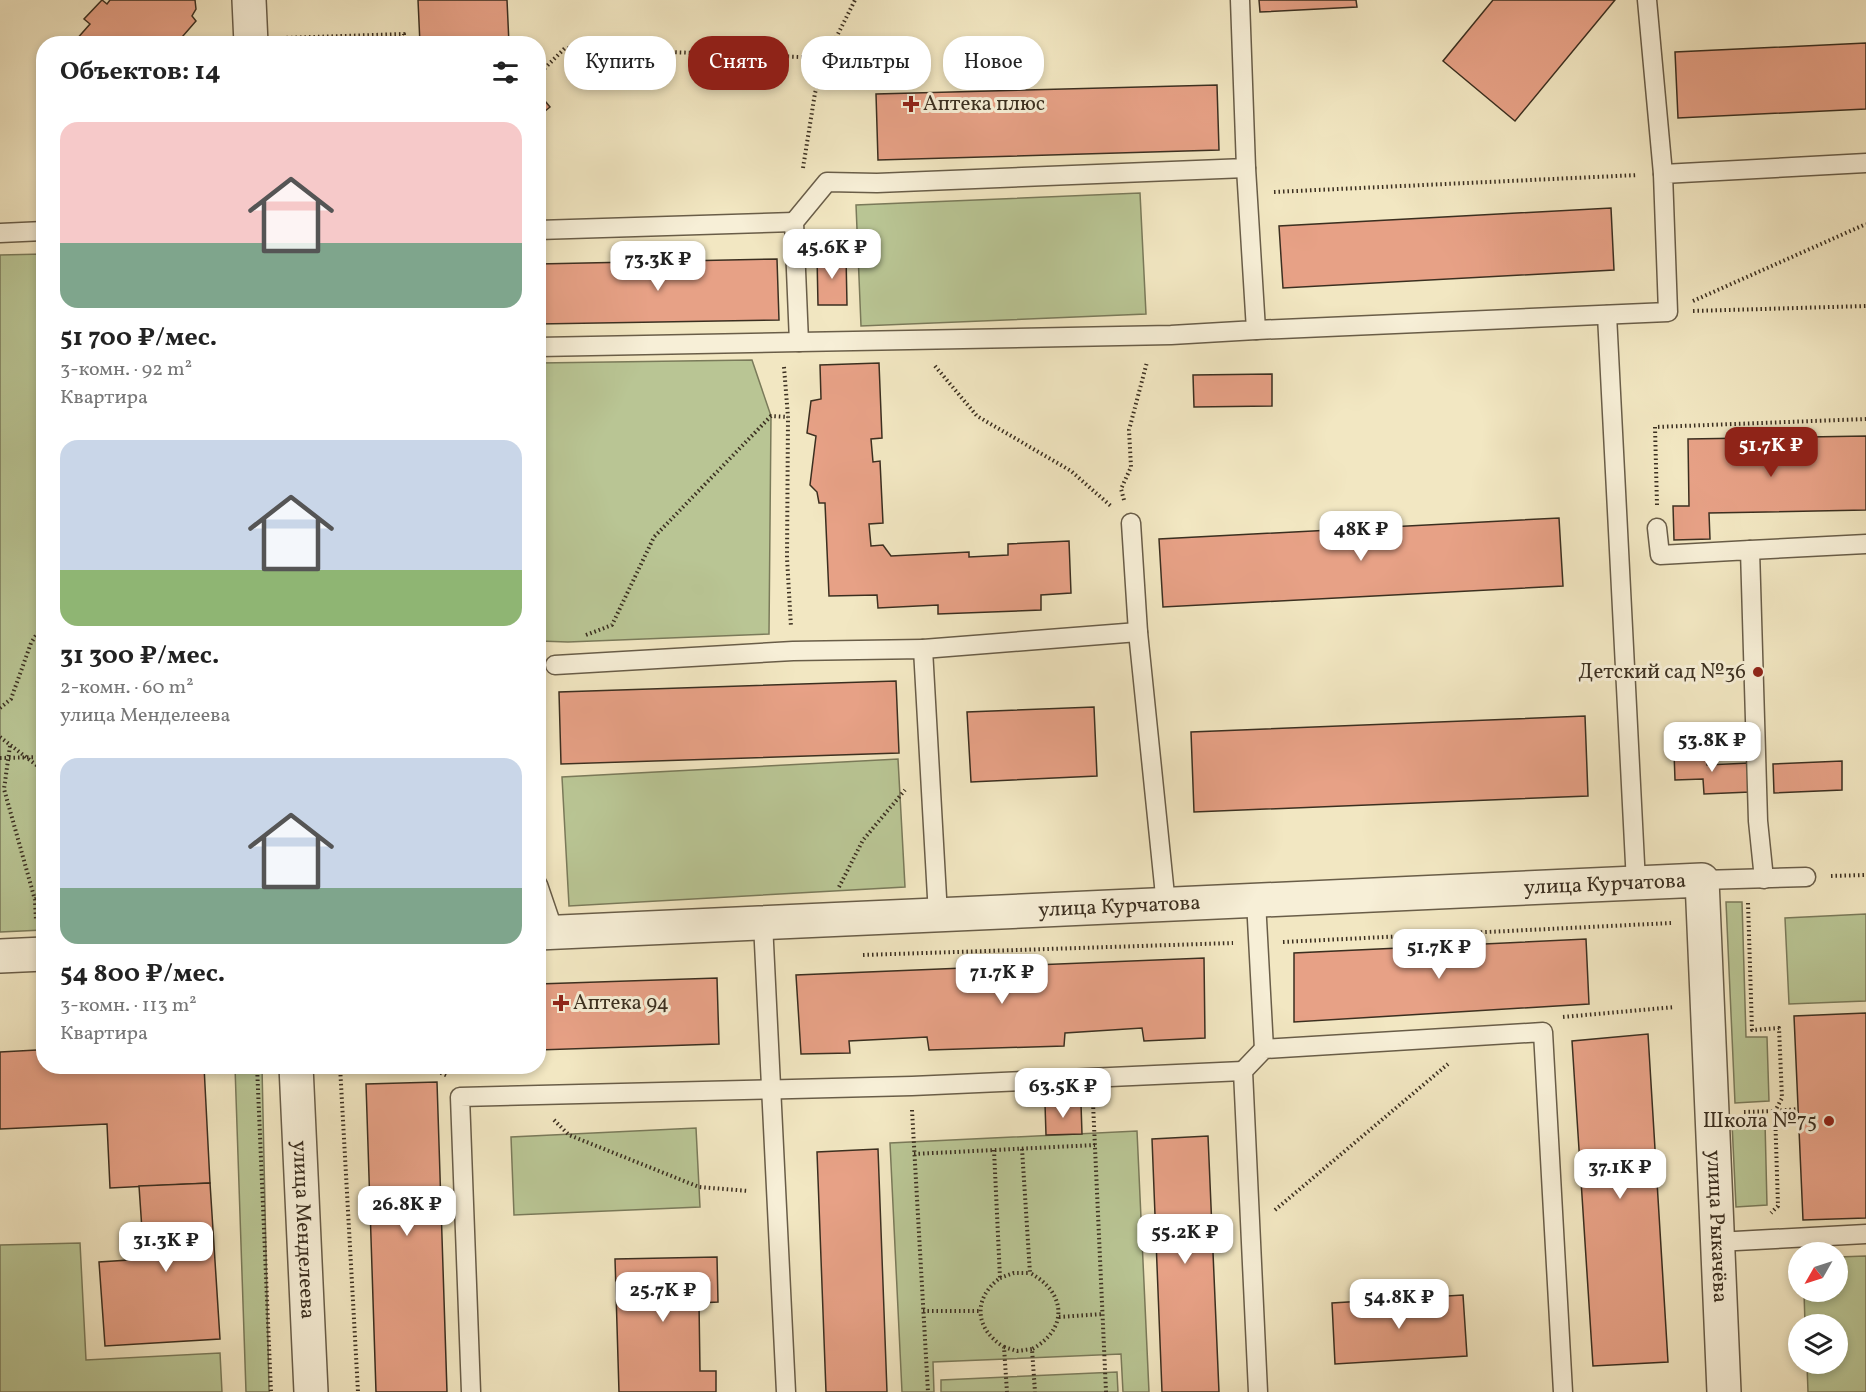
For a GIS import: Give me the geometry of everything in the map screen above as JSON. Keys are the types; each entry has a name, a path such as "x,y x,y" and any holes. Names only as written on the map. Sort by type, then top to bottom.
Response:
{"street":[{"path":"249,0 251,36"},
{"name":"улица Курчатова","path":"546,933 1702,880"},
{"name":"улица Рыкачёва","path":"1702,880 1724,1392"},
{"path":"0,956 36,954"},
{"name":"улица Менделеева","path":"296,1074 310,1392"}],"lane":[{"path":"1240,0 1246,168 1256,330"},
{"path":"546,347 1171,335 1668,312 1663,174 1647,0"},
{"path":"1663,174 1866,163"},
{"path":"799,342 794,222 827,182 877,183 1246,168"},
{"path":"546,230 794,222"},
{"path":"0,233 36,231"},
{"path":"1607,315 1636,883"},
{"path":"1131,524 1138,632 1166,905"},
{"path":"1657,528 1660,555 1866,543"},
{"path":"1750,550 1758,821 1756,879"},
{"path":"555,665 793,651 923,649 1138,632"},
{"path":"923,649 938,915"},
{"path":"1702,880 1806,877"},
{"path":"1256,901 1264,1049"},
{"path":"763,923 786,1392"},
{"path":"471,1392 460,1097 912,1086 1243,1071 1264,1049 1543,1032 1563,1392"},
{"path":"1243,1071 1258,1392"},
{"path":"1718,1242 1866,1234"}],"path":[{"path":"837,36 855,0"},
{"path":"360,36 404,34 404,36"},
{"path":"546,67 565,48 801,57"},
{"path":"794,222 816,90"},
{"path":"1248,193 1663,174"},
{"path":"1668,312 1866,224"},
{"path":"1668,312 1866,306"},
{"path":"1131,524 1121,489 1131,467 1129,430 1148,361 1171,335"},
{"path":"913,340 977,416 1071,471 1131,524"},
{"path":"783,360 788,417 787,558 793,651"},
{"path":"555,665 568,642 612,626 654,537 771,416 788,417"},
{"path":"1657,528 1655,427 1866,419"},
{"path":"0,708 11,699 31,643 36,635"},
{"path":"0,737 36,764"},
{"path":"10,746 4,789 36,911"},
{"path":"0,758 36,757"},
{"path":"822,920 863,840 928,762"},
{"path":"1806,877 1866,875"},
{"path":"1756,879 1752,1030 1779,1028 1782,1098 1775,1111 1798,1109"},
{"path":"861,955 1258,943 1680,922"},
{"path":"1543,1032 1562,1017 1683,1006"},
{"path":"1269,1216 1481,1037"},
{"path":"257,1074 271,1392"},
{"path":"340,1074 358,1392"},
{"path":"1092,1078 1106,1392"},
{"path":"912,1086 928,1392"},
{"path":"529,1095 569,1135 699,1187 777,1193"},
{"path":"914,1154 1095,1145"},
{"path":"1022,1149 1030,1274"},
{"path":"994,1150 1000,1278"},
{"path":"1014,1273 1030,1274 1044,1280 1053,1291 1059,1317 1050,1336 1032,1349 1017,1351 1004,1347 991,1339 983,1326 980,1311 983,1298 990,1286 1000,1278 1014,1273"},
{"path":"923,1311 980,1311"},
{"path":"1059,1317 1102,1314"},
{"path":"1004,1347 1007,1392"},
{"path":"1032,1349 1035,1392"}],"green space":[{"path":"1140,193 1146,314 861,326 856,205"},
{"path":"36,254 36,930 0,932 0,255"},
{"path":"752,360 771,416 769,634 546,641 546,363"},
{"path":"898,759 905,887 569,906 562,777"},
{"path":"1726,902 1742,902 1746,1037 1767,1037 1769,1101 1735,1103"},
{"path":"1866,914 1866,1001 1789,1004 1785,918"},
{"path":"235,1074 262,1074 269,1392 246,1392"},
{"path":"1765,1122 1767,1205 1736,1207 1732,1123"},
{"path":"696,1128 700,1207 514,1215 511,1137"},
{"path":"1137,1131 1149,1392 1123,1392 1121,1354 933,1362 934,1392 902,1392 890,1143"},
{"path":"80,1243 86,1360 220,1353 222,1392 0,1392 0,1245"},
{"path":"1866,1256 1866,1392 1808,1392 1807,1374 1848,1374 1848,1314 1805,1314 1804,1302 1848,1302 1848,1257"},
{"path":"1117,1372 1118,1392 941,1392 941,1380"}],"building":[{"path":"102,0 107,4 110,0 195,0 196,9 192,16 196,21 183,36 79,36 90,24 84,19"},
{"path":"418,0 507,0 509,36 420,36"},
{"path":"1259,0 1356,0 1357,7 1260,12"},
{"path":"1493,0 1615,0 1515,121 1443,61"},
{"path":"1866,43 1866,109 1678,118 1675,52"},
{"path":"1217,85 1219,150 878,160 876,94"},
{"path":"1611,208 1614,270 1283,288 1279,226"},
{"path":"846,255 847,305 818,305 817,256"},
{"path":"777,259 779,320 546,324 546,264"},
{"path":"879,363 882,438 871,439 873,462 880,461 883,523 869,524 871,546 883,545 891,556 969,552 969,557 1008,555 1008,544 1069,541 1071,593 1041,595 1041,610 938,614 938,605 878,608 877,595 829,596 825,503 819,503 817,492 810,485 816,436 807,433 811,401 821,399 820,365"},
{"path":"1272,374 1272,406 1194,407 1193,375"},
{"path":"1866,436 1866,510 1709,513 1710,539 1674,540 1673,506 1689,506 1688,439"},
{"path":"1559,518 1563,586 1163,607 1159,539"},
{"path":"896,681 899,753 561,764 559,692"},
{"path":"1094,707 1097,776 971,782 967,712"},
{"path":"1585,716 1588,796 1194,812 1191,732"},
{"path":"1706,750 1707,765 1749,763 1750,792 1704,794 1703,779 1675,780 1674,752"},
{"path":"1842,761 1842,790 1774,793 1773,764"},
{"path":"1586,939 1589,1004 1294,1022 1294,953"},
{"path":"1204,958 1205,1038 1144,1041 1142,1028 1065,1033 1064,1046 929,1050 927,1037 849,1041 850,1053 801,1054 796,975"},
{"path":"717,978 719,1044 546,1050 546,984"},
{"path":"1866,1013 1866,1218 1803,1220 1794,1016"},
{"path":"1648,1034 1668,1362 1593,1366 1572,1041"},
{"path":"36,1050 36,1074 204,1074 210,1183 110,1188 107,1124 0,1129 0,1052"},
{"path":"437,1082 447,1392 376,1392 366,1084"},
{"path":"1045,1104 1081,1104 1082,1134 1046,1135"},
{"path":"1208,1136 1219,1392 1162,1392 1152,1139"},
{"path":"878,1149 887,1392 826,1392 817,1152"},
{"path":"210,1183 220,1339 105,1346 99,1262 144,1259 139,1186"},
{"path":"717,1257 718,1302 699,1303 700,1371 716,1371 716,1392 619,1392 615,1259"},
{"path":"1463,1295 1467,1356 1335,1364 1332,1303"}],"place":[{"name":"Аптека плюс","path":"911,104"},
{"name":"Детский сад №36","path":"1758,672"},
{"name":"Аптека 94","path":"561,1003"},
{"name":"Школа №75","path":"1829,1121"}]}
